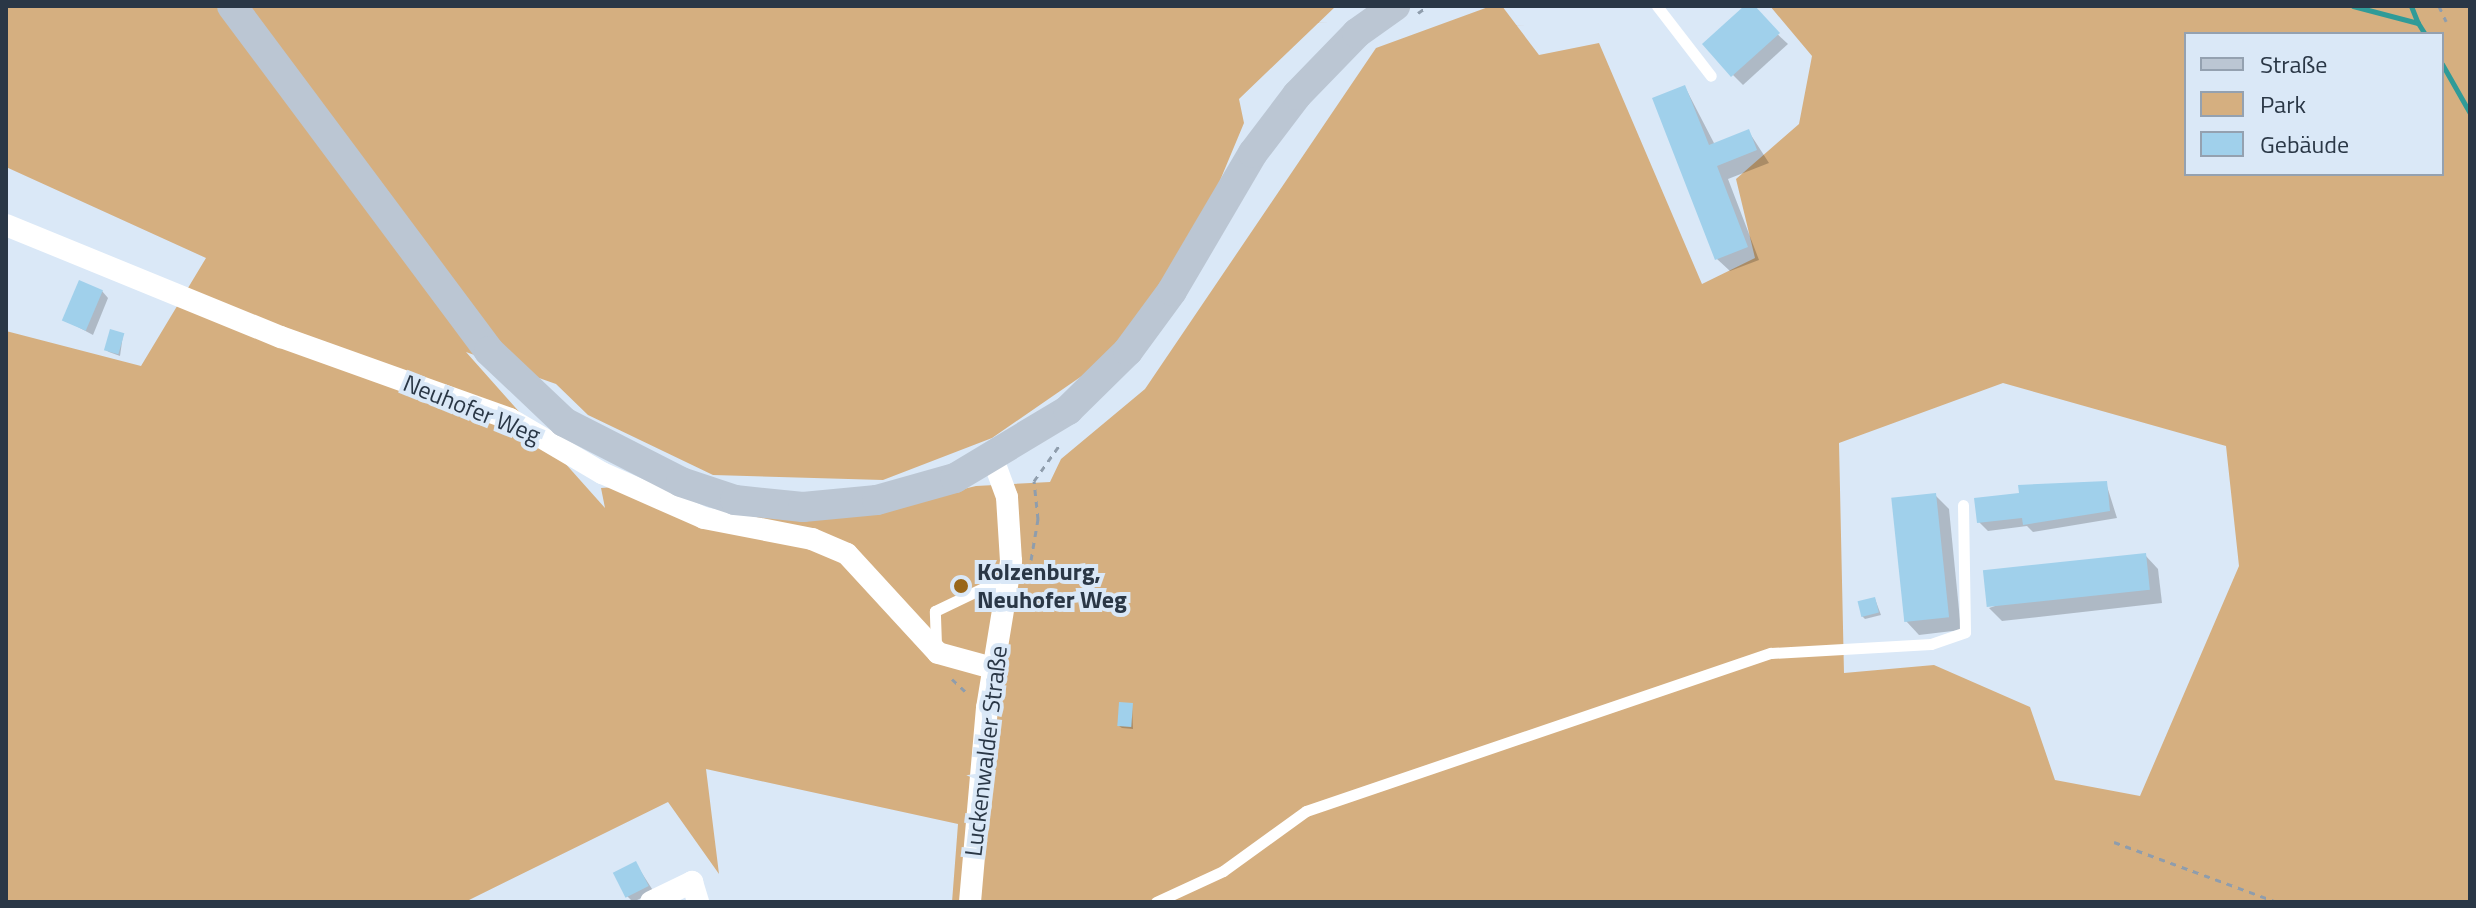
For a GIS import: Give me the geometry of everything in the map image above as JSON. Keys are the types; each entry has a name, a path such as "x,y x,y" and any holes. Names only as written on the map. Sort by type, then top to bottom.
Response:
{"main road":[{"path":"232,6 489,351 564,422 621,457 735,500 803,507 877,500 993,459 1068,410 1128,351 1253,153 1377,19"}],"street":[{"name":"Neuhofer Weg","path":"6,225 281,337 510,419 602,473 704,518 812,539 847,554 943,664"},
{"name":"Luckenwalder Straße","path":"970,902 993,668 1010,575 1007,497 993,459"},
{"path":"943,664 993,668"},
{"path":"651,902 695,892"}],"lane":[{"path":"1657,6 1711,76"},
{"path":"1156,902 1223,871 1306,811 1771,653 1931,644 1965,632 1963,505"},
{"path":"943,664 935,611 1010,575"}],"path":[{"path":"2439,6 2446,21"},
{"path":"943,664 967,693"},
{"path":"2114,842 2277,902"}],"green space":[{"path":"6,6 1336,6 1239,99 1244,123 1211,202 1137,321 1092,369 992,438 883,480 713,475 588,415 556,384 466,352 605,508 601,488 630,486 678,512 877,510 976,486 1050,482 1061,459 1145,389 1376,48 1491,6 1502,6 1539,55 1599,43 1702,284 1755,258 1736,179 1799,124 1812,56 1770,6 2470,6 2470,902 952,902 958,824 706,769 719,874 668,802 465,902 6,902 6,331 141,366 206,258 6,167","holes":["2003,383 2226,446 2239,566 2140,796 2055,780 2030,707 1934,665 1844,673 1839,443"]}],"building":[{"path":"1744,6 1755,6 1780,33 1731,77 1702,44"},
{"path":"1685,85 1709,145 1749,129 1757,150 1717,166 1748,247 1715,260 1652,98"},
{"path":"79,280 103,290 86,331 62,321"},
{"path":"110,329 124,333 118,354 104,350"},
{"path":"2107,481 2110,511 2023,525 2022,518 1977,523 1974,498 2019,493 2018,485"},
{"path":"1936,493 1949,617 1904,622 1891,498"},
{"path":"2146,553 2150,590 1987,607 1983,570"},
{"path":"1875,597 1879,613 1861,617 1858,601"},
{"path":"1119,702 1133,703 1131,727 1117,726"},
{"path":"636,861 649,886 626,898 613,873"}],"waterway":[{"path":"2353,6 2418,23 2424,32"},
{"path":"2411,6 2418,23"},
{"path":"2444,68 2470,113"}],"place":[{"name":"Kolzenburg, Neuhofer Weg","path":"961,586"}]}
